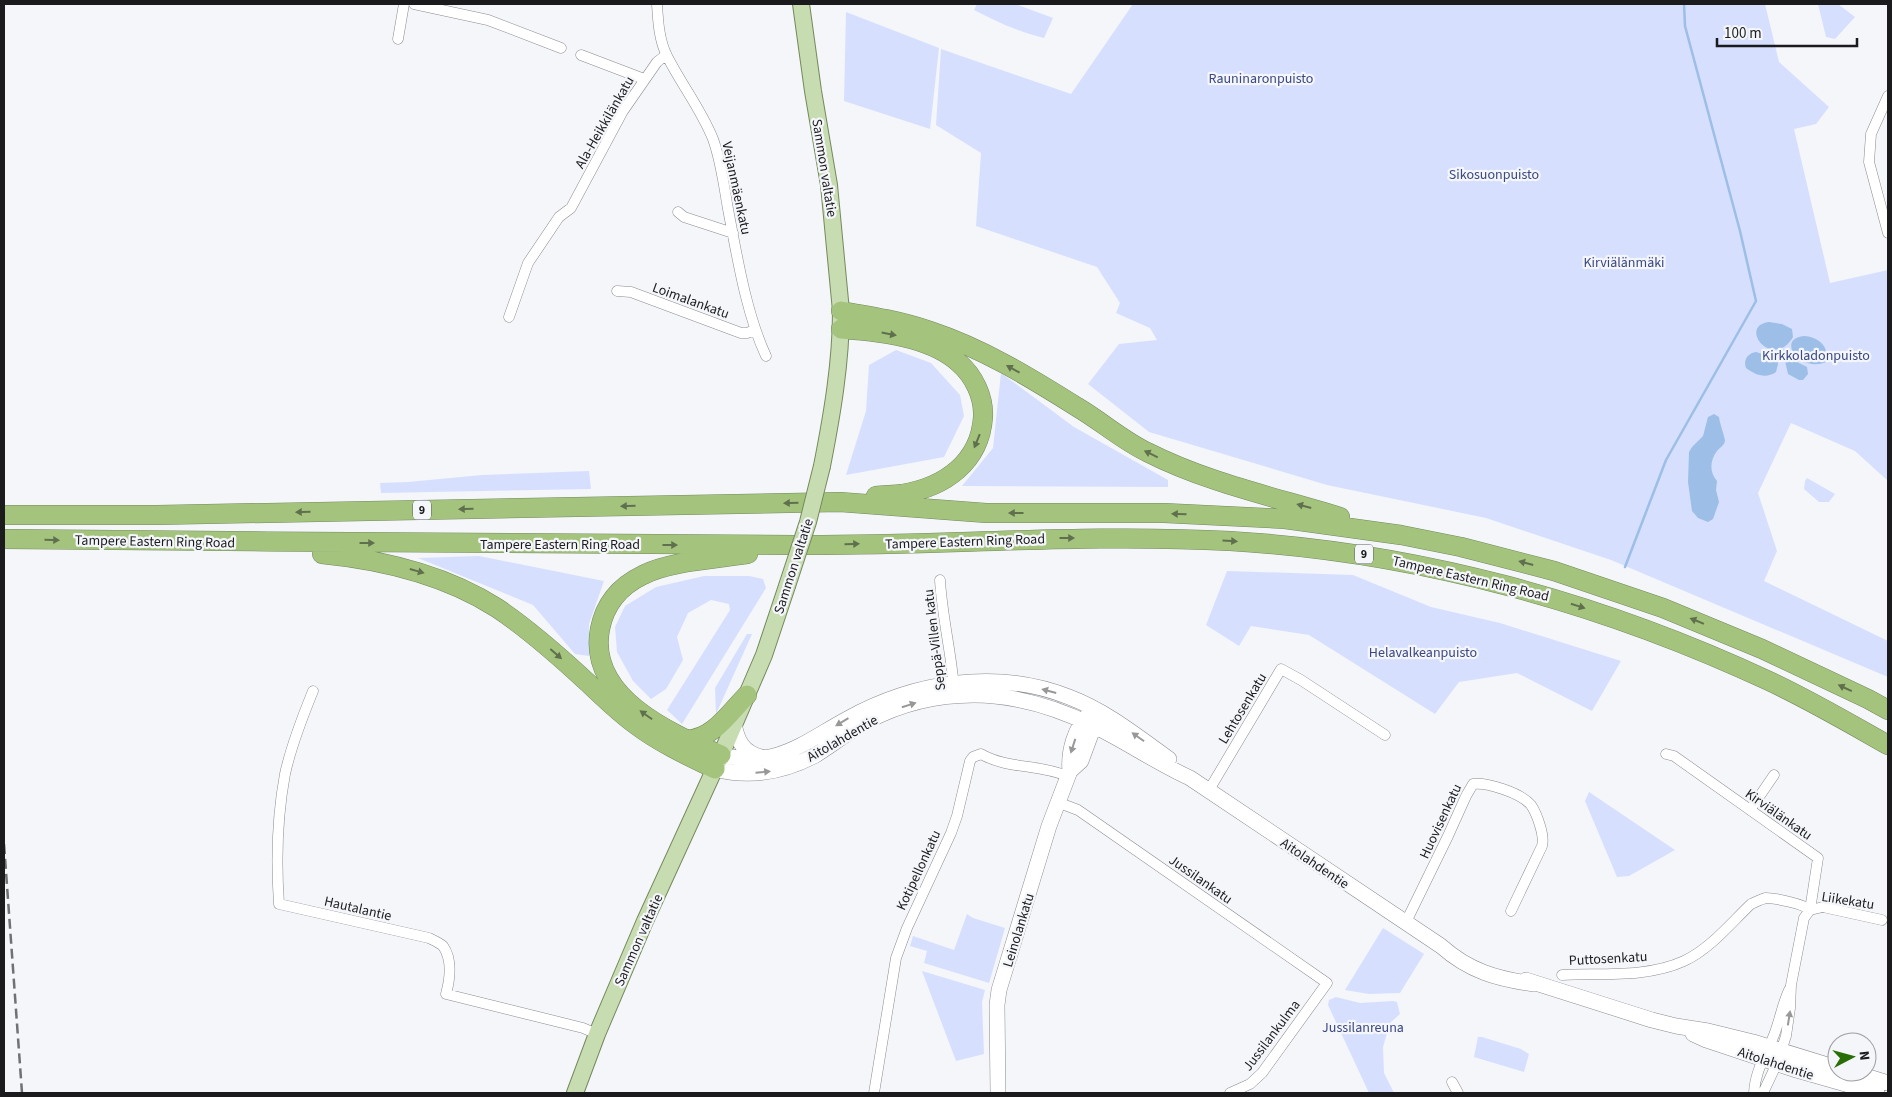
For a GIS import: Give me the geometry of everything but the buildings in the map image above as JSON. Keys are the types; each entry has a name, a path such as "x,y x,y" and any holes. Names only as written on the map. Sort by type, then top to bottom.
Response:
{"highway":[{"path":"840,502 903,494 921,489 953,474 964,465 972,453 982,427 983,413 982,400 969,374 959,363 943,351 900,337 858,330 841,320"},
{"path":"841,320 892,320 929,330 958,341 990,356 1053,392 1145,452 1203,477 1401,535"},
{"name":"Tampere Eastern Ring Road","path":"4,515 157,515 840,502 986,513 1164,513 1285,519 1401,535 1554,571 1636,598 1762,649 1888,710"},
{"name":"Tampere Eastern Ring Road","path":"4,539 803,545 1066,538 1161,538 1280,544 1384,558 1442,569 1511,586 1605,615 1682,644 1771,682 1888,745"},
{"path":"249,542 374,560 427,574 451,584 495,607 532,633 636,725 660,740 718,762"},
{"path":"718,762 687,740 642,713 610,684 603,672 600,659 598,637 603,618 611,598 633,580 660,568 803,545"},
{"path":"687,740 704,737 712,732 747,694"}],"main road":[{"name":"Sammon valtatie","path":"575,1093 596,1034 764,655 808,522 822,466 832,407 841,320 829,185 801,4"},
{"name":"Aitolahdentie","path":"718,762 727,772 760,773 790,767 814,755 868,721 892,710 984,682 1019,685 1070,697 1115,720 1159,752 1190,778 1441,946 1509,972 1534,984 1676,1026 1708,1031 1877,1093"},
{"name":"Aitolahdentie","path":"718,762 778,755 808,743 841,722 889,698 920,689 954,690 972,695 1001,697 1041,706 1088,723 1167,768 1190,778"},
{"name":"Leinolankatu","path":"998,1093 997,1005 999,990 1057,802 1068,774 1068,758 1094,709"},
{"path":"734,723 739,742 743,747 751,753 765,758"},
{"name":"Aitolahdentie","path":"1772,1055 1827,1066"}],"street":[{"path":"398,39 404,4"},
{"path":"414,4 488,20 561,48"},
{"name":"Veijanmäenkatu","path":"657,4 658,25 666,55 712,138 720,160 733,233 755,330 766,356"},
{"path":"581,55 644,79"},
{"name":"Ala-Heikkilänkatu","path":"509,317 528,264 559,217 571,208 644,79 657,62 666,55"},
{"path":"1888,96 1871,134 1869,162 1888,233"},
{"path":"678,212 684,217 733,233"},
{"name":"Loimalankatu","path":"617,291 631,292 742,333 755,330"},
{"name":"Seppä-Villen katu","path":"940,580 942,610 951,651 954,690"},
{"name":"Lehtosenkatu","path":"1209,790 1281,669 1301,680 1385,736"},
{"name":"Hautalantie","path":"313,691 301,721 285,775 278,845 278,904 429,938 442,945 448,958 450,978 446,994 583,1028 596,1034"},
{"name":"Kotipellonkatu","path":"874,1093 896,958 907,928 951,833 970,761 973,757 981,754 998,761 1068,774"},
{"name":"Kirviälänkatu","path":"1666,754 1674,756 1818,858 1810,910 1804,918 1791,985 1782,1006 1772,1055"},
{"path":"1750,810 1774,775"},
{"name":"Huovisenkatu","path":"1406,924 1466,796 1473,784 1481,783 1506,791 1530,805 1544,840 1511,911"},
{"name":"Jussilankatu","path":"1057,802 1085,815 1326,983"},
{"name":"Puttosenkatu","path":"1562,975 1637,972 1661,969 1683,962 1707,946 1751,904 1758,900 1767,898 1778,900 1806,906 1810,910"},
{"name":"Liikekatu","path":"1810,910 1823,907 1882,920"},
{"name":"Jussilankulma","path":"1230,1093 1250,1084 1262,1074 1326,983"},
{"path":"1754,1093 1757,1073 1772,1055"},
{"path":"1763,1093 1772,1055"},
{"path":"1452,1082 1458,1093"}],"green space":[{"path":"977,4 1015,4 1053,18 1044,38 1017,30 974,10"},
{"path":"1133,4 1765,4 1779,62 1829,107 1816,124 1794,129 1830,283 1888,270 1888,481 1855,451 1791,423 1758,493 1777,551 1764,581 1888,641 1888,677 1611,560 1486,518 1327,485 1149,432 1088,384 1119,344 1157,340 1150,328 1116,313 1120,303 1097,267 976,226 981,153 936,125 941,49 1071,94"},
{"path":"1818,4 1838,4 1855,17 1835,39 1826,37"},
{"path":"846,12 939,48 930,129 844,101"},
{"path":"896,350 931,363 960,395 964,416 944,457 846,475 866,411 869,365"},
{"path":"1001,373 1074,427 1168,480 1168,487 962,486 993,448"},
{"path":"589,471 591,489 381,493 380,483 482,475"},
{"path":"1807,478 1835,494 1829,502 1819,502 1804,489"},
{"path":"479,556 604,581 589,624 589,656 575,654 533,605 418,558"},
{"name":"Helavalkeanpuisto","path":"1227,571 1353,575 1431,607 1500,623 1621,661 1592,711 1517,673 1459,682 1435,714 1309,635 1251,626 1239,646 1206,625"},
{"path":"704,576 749,576 763,579 766,588 682,724 667,710 730,610 729,604 711,600 688,613 677,637 683,660 666,689 651,699 633,681 617,652 615,627 625,606 656,587"},
{"path":"747,634 752,634 716,714 715,688"},
{"path":"1589,792 1675,850 1629,876 1617,877 1585,801"},
{"path":"967,914 973,918 1005,928 989,983 924,963 927,951 910,946 913,936 954,950"},
{"path":"1383,928 1424,954 1400,993 1369,994 1345,990"},
{"path":"922,971 985,990 982,1002 984,1054 956,1061"},
{"name":"Jussilanreuna","path":"1336,997 1360,1003 1397,1002 1400,1014 1390,1023 1383,1047 1384,1073 1394,1093 1369,1093 1328,1005 1329,1000"},
{"path":"1478,1037 1521,1049 1529,1054 1524,1072 1474,1057"}],"shaded area":[{"path":"1769,322 1782,324 1792,329 1793,337 1785,346 1776,350 1762,344 1757,337 1756,331 1760,325"},
{"path":"1804,336 1814,338 1822,343 1826,351 1826,362 1808,363 1795,354 1792,343 1796,338"},
{"path":"1756,352 1776,358 1778,364 1776,372 1764,376 1753,373 1746,368 1745,362 1747,357"},
{"path":"1791,359 1807,367 1808,374 1803,380 1788,374 1785,361"},
{"path":"1714,414 1719,417 1725,441 1712,462 1713,474 1717,481 1716,490 1719,502 1713,519 1708,522 1698,518 1692,511 1688,482 1689,452 1703,436 1708,417"}],"waterway":[{"path":"1625,567 1666,460 1756,301 1740,231 1685,26 1684,4"}],"railway":[{"path":"4,844 22,1093"}],"park label":[{"name":"Rauninaronpuisto","path":"1261,78"},
{"name":"Sikosuonpuisto","path":"1494,174"},
{"name":"Kirviälänmäki","path":"1624,262"},
{"name":"Kirkkoladonpuisto","path":"1816,355"}]}
